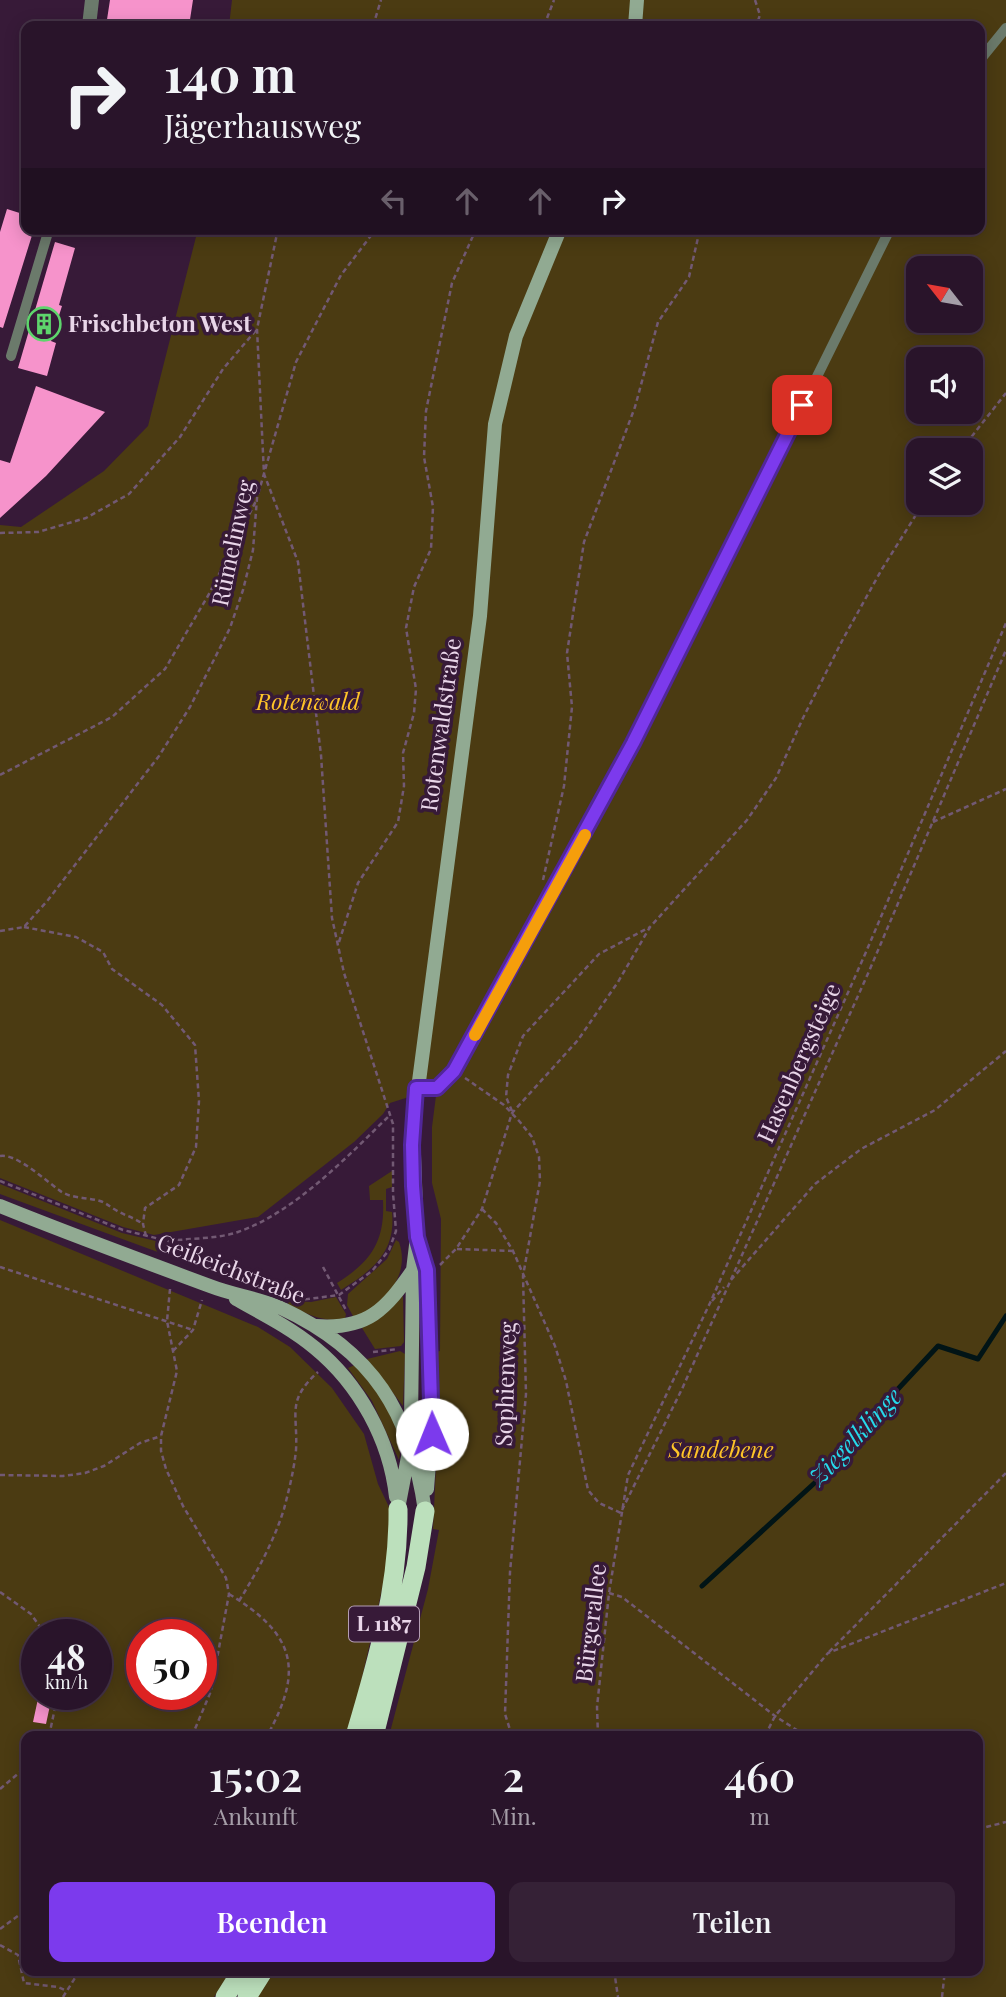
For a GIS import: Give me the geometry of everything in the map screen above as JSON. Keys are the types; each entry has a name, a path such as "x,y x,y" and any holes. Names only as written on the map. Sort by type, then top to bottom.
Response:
{"highway":[{"name":"Rotenwaldstraße","path":"356,1731 397,1568 398,1509"},
{"name":"Rotenwaldstraße","path":"375,1731 413,1579 425,1511"},
{"path":"225,1997 238,1976"},
{"path":"247,1997 260,1976"}],"main road":[{"path":"635,21 637,0"},
{"name":"Rotenwaldstraße","path":"398,1509 411,1441 413,1270 417,1237 412,1145 416,1088 480,616 495,424 516,336 558,235"},
{"name":"Geißeichstraße","path":"0,1206 223,1291 273,1305 314,1325 343,1346 369,1371 393,1406 411,1441 425,1511"},
{"name":"Rotenwaldstraße","path":"417,1237 427,1270 430,1341 432,1434 425,1511"},
{"path":"314,1325 353,1324 379,1312 390,1303 413,1270"},
{"name":"Rotenwaldstraße","path":"223,1291 301,1338 327,1359 347,1381 367,1410 383,1442 395,1484 398,1509"}],"street":[{"path":"90,21 92,0"}],"lane":[{"path":"985,54 1006,28"},
{"path":"11,356 47,235"},
{"path":"416,1088 437,1088 454,1071 584,836 694,625 887,235"}],"path":[{"path":"375,21 381,0"},
{"path":"546,21 554,0"},
{"path":"755,0 760,15 758,21"},
{"path":"277,235 257,329 264,474 298,562 321,755 331,906 338,945 344,973 393,1124 394,1239 382,1261 339,1295 312,1300 297,1299"},
{"name":"Rümelinweg","path":"24,927 48,900 159,756 190,707 230,628 253,550 257,498 296,362 341,275 371,235"},
{"path":"338,945 358,883 398,822 404,786 403,753 414,713 416,689 406,628 414,587 431,548 433,507 424,457 426,411 452,283 473,235"},
{"path":"541,886 564,786 572,707 567,653 584,542 635,407 659,322 689,277 698,235"},
{"path":"0,533 38,532 86,518 129,494 180,437 223,369 257,329"},
{"path":"970,438 1006,393"},
{"path":"0,775 112,717 164,669 209,594 257,498"},
{"path":"440,1265 456,1249 481,1209 512,1113 578,1040 618,982 650,927 747,820 776,778 843,639 916,515"},
{"name":"Hasenbergsteige","path":"621,1513 628,1475 710,1303 866,951 1006,623"},
{"path":"481,1209 496,1223 513,1251 555,1346 566,1381 588,1490 599,1503 621,1513 682,1389 864,981 1006,650"},
{"path":"933,822 1006,789"},
{"path":"0,931 24,927 76,937 103,952 112,969 162,1005 195,1045 199,1101 196,1147 179,1185 145,1208 143,1224 146,1236"},
{"path":"512,1113 506,1097 508,1075 523,1036 599,954 650,927"},
{"path":"710,1303 815,1184 861,1149 935,1110 1006,1051"},
{"name":"Sophienweg","path":"454,1071 512,1113 532,1137 539,1157 540,1181 523,1276 526,1394 510,1572 505,1714 510,1731"},
{"path":"0,1181 123,1230 168,1241 236,1233 264,1221 332,1170 390,1115"},
{"path":"0,1156 7,1154 18,1159 26,1168 39,1173 61,1192 105,1202 116,1211 128,1213 143,1224"},
{"path":"168,1241 179,1259"},
{"path":"456,1249 513,1251"},
{"path":"323,1266 350,1318"},
{"path":"0,1267 193,1330"},
{"path":"170,1286 167,1321 177,1371 161,1436 166,1469 183,1506 226,1578 229,1594 211,1691 194,1731"},
{"path":"173,1351 193,1330 203,1298"},
{"path":"370,1352 404,1347"},
{"path":"239,1601 275,1534 296,1452 294,1407 307,1382 317,1372"},
{"path":"0,1475 62,1476 85,1473 104,1466 140,1443 161,1436"},
{"path":"768,1731 775,1716 828,1653 1006,1473"},
{"name":"Bürgerallee","path":"598,1731 597,1707 609,1593 621,1513"},
{"path":"828,1653 1006,1583"},
{"path":"0,1592 34,1619"},
{"path":"609,1593 622,1597 775,1716 798,1731"},
{"path":"229,1594 257,1611 270,1624 283,1642 288,1657 287,1689 269,1731"},
{"path":"49,1731 54,1710"},
{"path":"0,1790 21,1771"},
{"path":"983,1828 1006,1822"},
{"path":"0,1929 21,1914"},
{"path":"0,1945 18,1955 21,1969"},
{"path":"22,1976 24,1983 58,1987 67,1992"},
{"path":"64,1997 76,1976"},
{"path":"615,1976 618,1997"},
{"path":"942,1997 944,1976"}],"green space":[{"path":"232,0 1006,0 1006,1997 257,1997 270,1976 983,1976 983,1731 390,1731 428,1589 439,1530 433,1529 438,1426 435,1352 440,1351 441,1219 432,1183 432,1127 437,1088 390,1103 383,1114 354,1142 258,1217 154,1235 123,1227 0,1178 0,525 21,527 104,471 148,426 196,235 985,235 985,21 230,21"},
{"path":"392,1171 392,1187 386,1189 386,1211 392,1212 392,1226 386,1249 372,1267 341,1290 337,1283 367,1258 374,1249 382,1227 383,1200 370,1200 369,1186"},
{"path":"0,1184 122,1233 160,1242 174,1258 0,1194"},
{"path":"0,1220 258,1327 290,1347 332,1388 364,1434 378,1484 389,1507 390,1531 385,1576 348,1731 21,1731 21,1976 228,1976 214,1997 0,1997"},
{"path":"396,1240 402,1254 398,1278 385,1297 354,1318 347,1305 348,1294 387,1259"},
{"path":"403,1296 404,1342 401,1346 375,1349 362,1328"},
{"path":"336,1297 346,1314 345,1319 315,1317 288,1304 289,1301 311,1302"},
{"path":"400,1351 405,1354 403,1406 367,1359"},
{"path":"355,1365 388,1408 398,1433 399,1460 372,1401 348,1368"}],"building":[{"path":"110,0 193,0 190,21 107,21"},
{"path":"7,209 21,213 21,235 32,235 3,328 0,327 0,232"},
{"name":"Frischbeton West","path":"55,242 75,248 51,341 56,343 47,376 18,368"},
{"path":"36,386 105,412 46,476 0,518 0,460 10,463"},
{"path":"36,1710 49,1710 46,1724 33,1722"}],"waterway":[{"name":"Ziegelklinge","path":"702,1586 832,1467 871,1418 938,1346 978,1359 1006,1316"}],"slow traffic":[{"path":"475,1035 585,835"}],"place":[{"name":"Frischbeton West","path":"44,324"}],"route":[{"path":"432,1434 427,1270 417,1237 413,1186 412,1145 416,1088 437,1088 454,1071 633,743 802,405"}],"park label":[{"name":"Rotenwald","path":"308,702"},
{"name":"Sandebene","path":"721,1450"}]}
